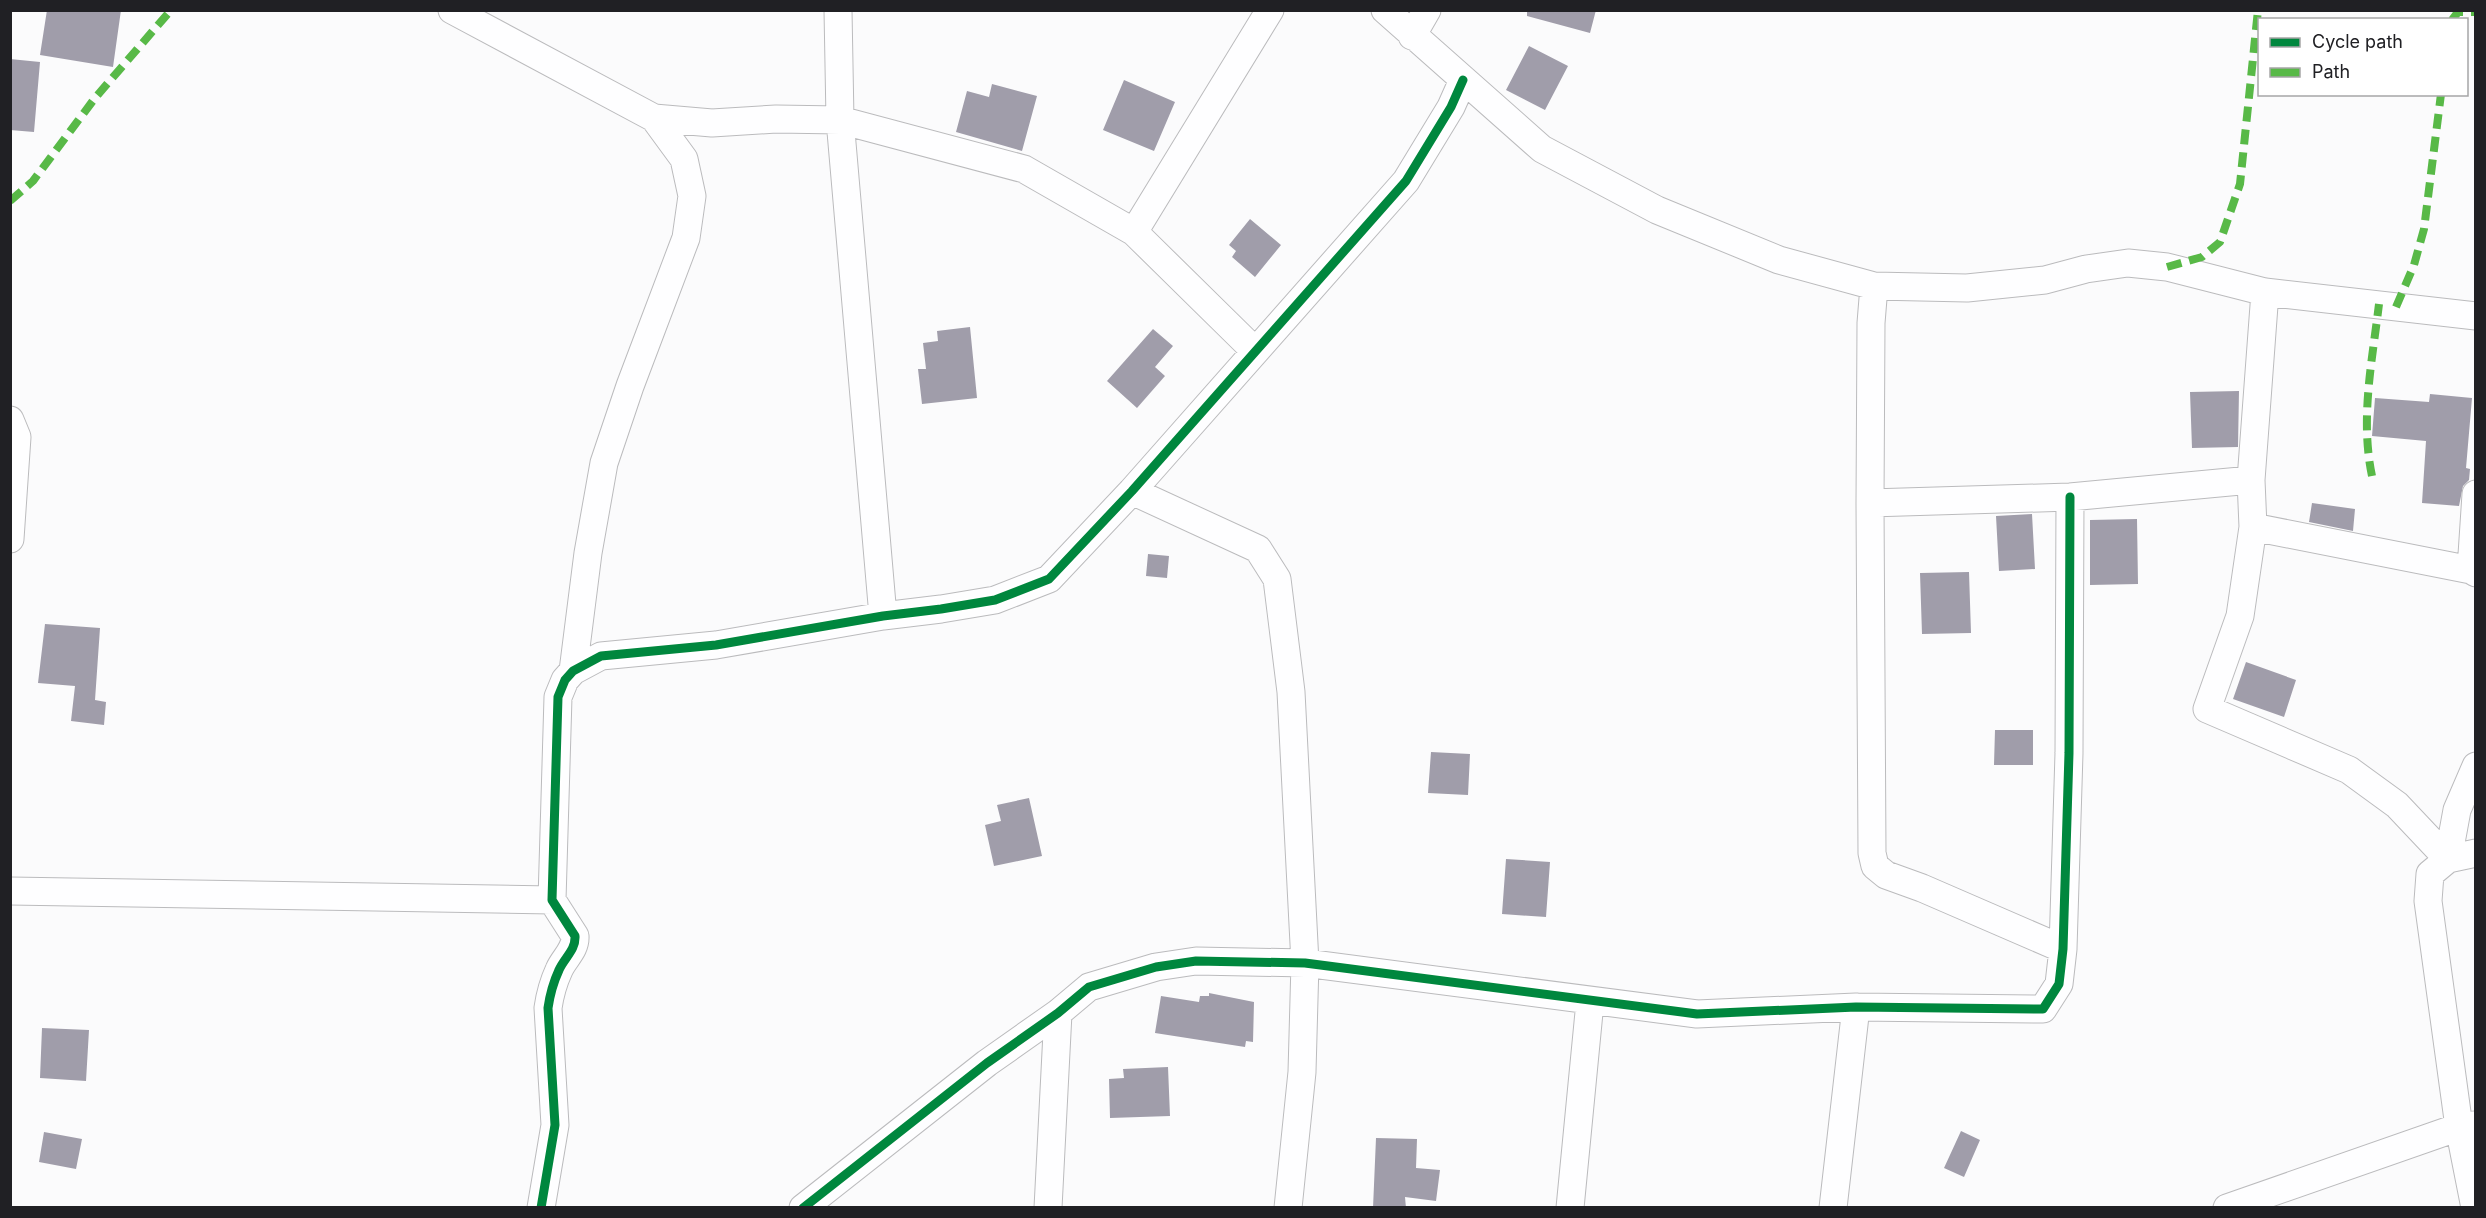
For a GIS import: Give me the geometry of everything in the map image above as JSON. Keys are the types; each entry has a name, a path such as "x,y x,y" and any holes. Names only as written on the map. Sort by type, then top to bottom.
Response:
{"street":[{"path":"452,10 654,118 712,123 776,119 840,120 1024,169 1134,232 1254,350"},
{"path":"838,10 840,120 884,616"},
{"path":"1134,232 1270,10"},
{"path":"1385,10 1542,149 1657,210 1779,260 1874,286 1967,288 2045,280 2085,269 2128,263 2167,267 2265,292 2475,316"},
{"path":"1412,36 1427,10"},
{"path":"541,1208 555,1125 548,1008 551,990 560,967 575,942 575,936 552,900 558,697 565,680 573,671 601,656 716,645 884,616 995,600 1049,579 1132,491 1254,350 1406,181 1451,107 1463,80"},
{"path":"573,671 588,553 604,463 630,386 686,238 692,196 684,159 654,118"},
{"path":"1874,286 1871,323 1870,503 1872,854 1875,866 1886,875 1922,888 2063,949"},
{"path":"2265,292 2251,480 2253,527 2240,616 2207,709 2349,770 2397,805 2448,859"},
{"path":"10,420 17,437 10,539"},
{"path":"1870,503 2070,497 2251,480"},
{"path":"1132,491 1258,549 1277,579 1291,692 1305,963 1302,1072 1288,1208"},
{"path":"2253,527 2473,571 2475,494"},
{"path":"803,1208 987,1063 1058,1013 1089,987 1156,968 1196,961 1305,963 1590,1002 1697,1014 1856,1007 2043,1009 2059,984 2063,949 2069,753 2070,497"},
{"path":"2448,859 2457,810 2475,766"},
{"path":"2475,853 2448,859 2430,874 2428,901 2467,1126 2475,1208"},
{"path":"10,891 552,900"},
{"path":"1570,1208 1590,1002"},
{"path":"1833,1208 1856,1007"},
{"path":"1048,1208 1058,1013"},
{"path":"2227,1208 2467,1126"}],"building":[{"path":"47,10 121,10 113,67 40,55"},
{"path":"1527,10 1596,10 1590,33 1527,16"},
{"path":"1529,46 1568,66 1545,110 1506,90"},
{"path":"10,59 40,62 34,132 10,130"},
{"path":"1124,80 1175,102 1154,151 1103,130"},
{"path":"992,84 1037,96 1022,151 956,132 967,91 989,97"},
{"path":"1250,219 1281,245 1255,277 1232,257 1236,251 1229,245"},
{"path":"970,327 977,398 922,404 918,369 926,369 923,343 938,341 937,331"},
{"path":"1153,329 1173,346 1155,367 1165,376 1137,408 1107,381"},
{"path":"2239,391 2238,447 2192,448 2190,392"},
{"path":"2430,394 2472,398 2466,468 2470,469 2469,480 2463,486 2459,506 2422,503 2426,441 2372,436 2375,398 2429,402"},
{"path":"2312,503 2355,509 2353,531 2309,522"},
{"path":"2032,514 2035,569 1999,571 1996,516"},
{"path":"2137,519 2138,584 2090,585 2090,520"},
{"path":"1148,554 1169,556 1167,578 1146,576"},
{"path":"1969,572 1971,633 1922,634 1920,573"},
{"path":"45,624 100,628 95,700 106,702 104,725 71,721 75,686 38,683"},
{"path":"2246,662 2296,680 2284,717 2233,699"},
{"path":"1995,730 2033,730 2033,765 1994,765"},
{"path":"1431,752 1470,754 1468,795 1428,793"},
{"path":"1029,798 1042,856 994,866 985,825 1001,821 997,805"},
{"path":"1506,859 1550,862 1546,917 1502,914"},
{"path":"1209,993 1254,1002 1253,1042 1246,1041 1245,1047 1155,1033 1161,996 1199,1002 1200,996 1209,996"},
{"path":"42,1028 89,1030 86,1081 40,1078"},
{"path":"1168,1067 1170,1116 1110,1118 1109,1079 1124,1078 1123,1069"},
{"path":"1961,1131 1980,1140 1964,1177 1944,1168"},
{"path":"44,1132 82,1139 76,1169 39,1162"},
{"path":"1376,1138 1417,1139 1416,1168 1440,1170 1436,1201 1405,1197 1406,1208 1373,1208"}],"marked path":[{"path":"10,201 33,181 95,98 171,10"},
{"path":"2167,267 2202,257 2220,242 2240,184 2258,10"},
{"path":"2454,18 2458,12 2476,12"},
{"path":"2396,307 2414,265 2424,229 2441,96"},
{"path":"2372,476 2367,412 2379,304"}],"cycle path":[{"path":"541,1208 555,1125 548,1008 557,975 575,941 575,936 552,900 558,697 565,680 573,671 601,656 716,645 883,616 995,600 1049,579 1132,491 1406,181 1451,107 1463,80"},
{"path":"803,1208 987,1063 1058,1013 1089,987 1156,967 1196,961 1305,963 1697,1014 1856,1007 2043,1009 2059,984 2063,949 2069,753 2070,497"}]}
